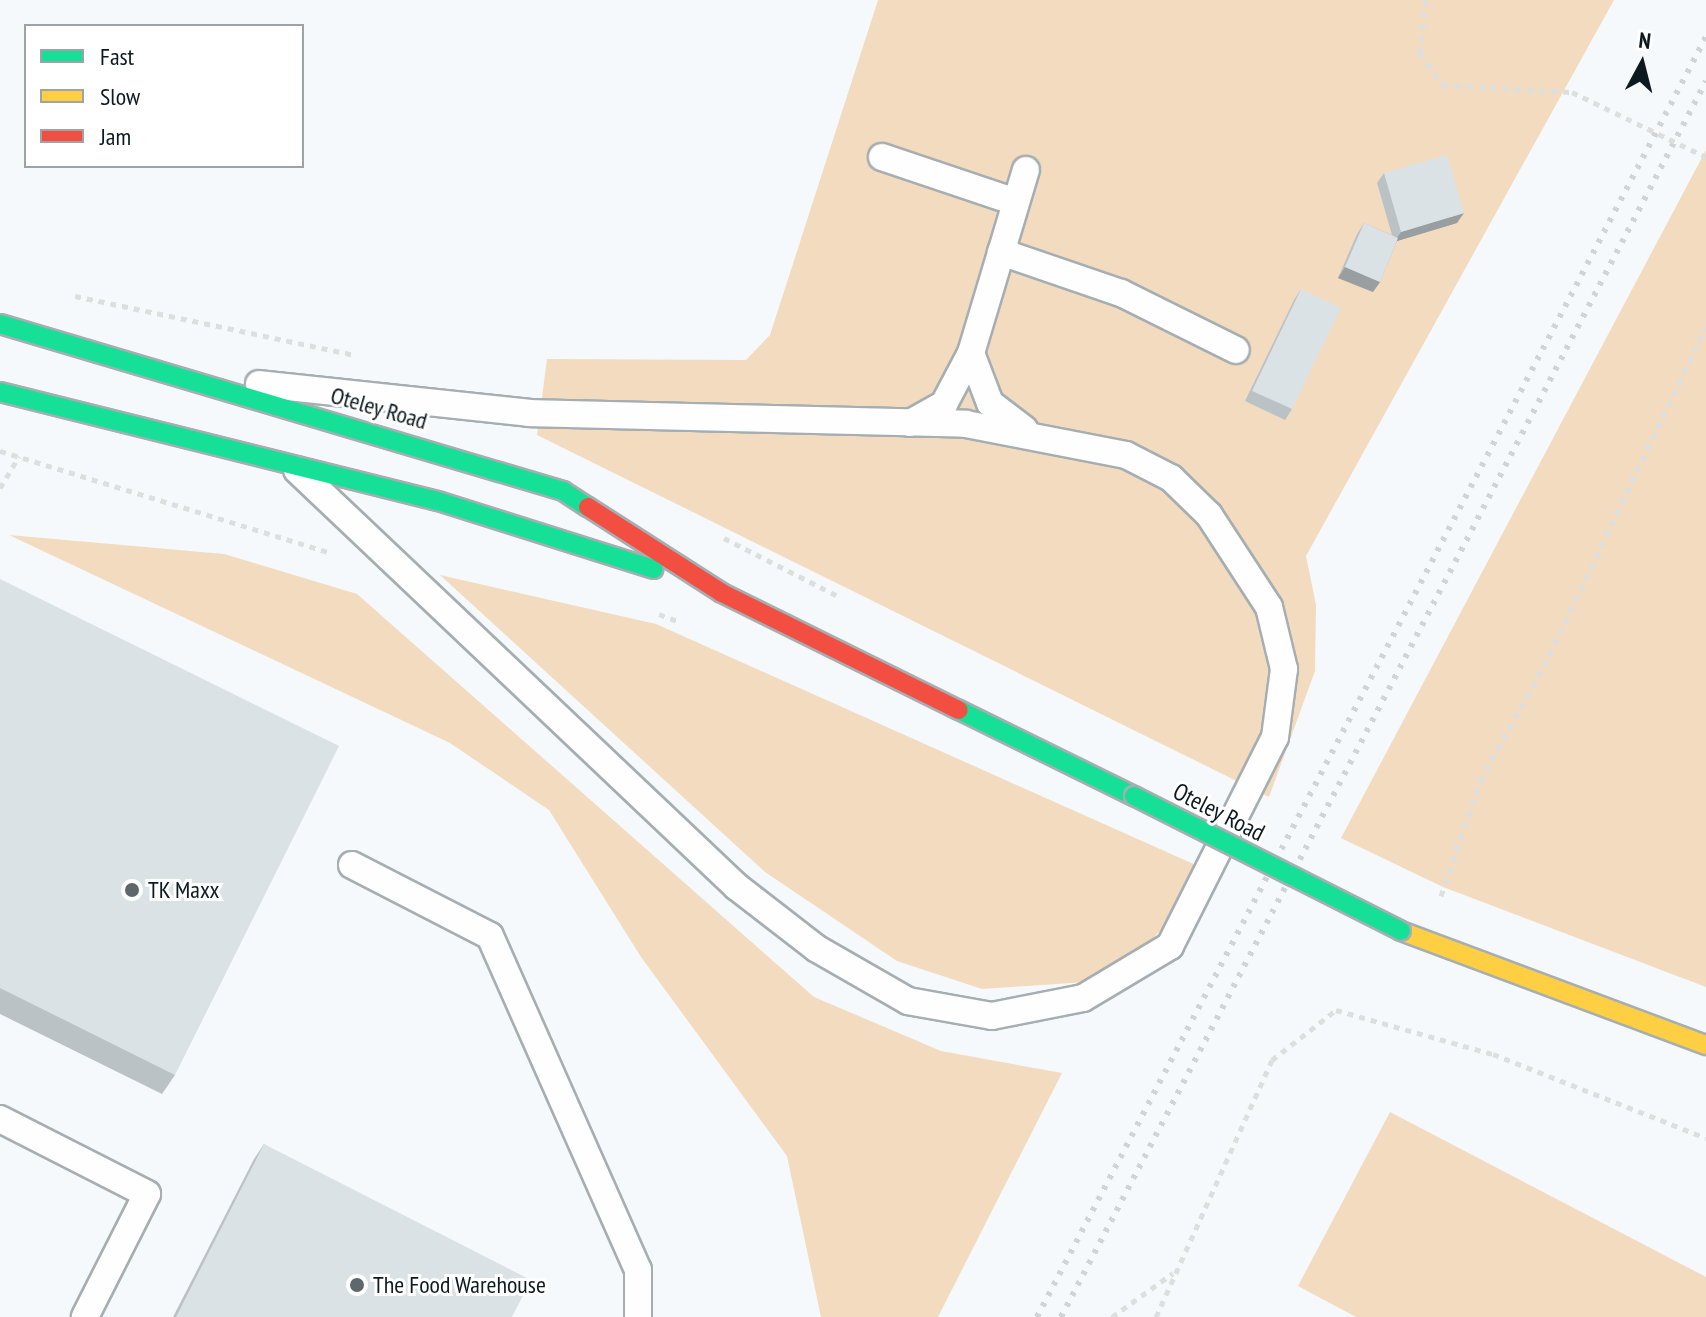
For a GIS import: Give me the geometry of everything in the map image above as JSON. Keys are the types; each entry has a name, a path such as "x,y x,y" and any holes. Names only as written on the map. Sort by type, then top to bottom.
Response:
{"main road":[{"name":"Oteley Road","path":"0,324 563,491 722,593 1401,931 1706,1045"},
{"name":"Oteley Road","path":"0,392 550,533 722,593"}],"lane":[{"path":"882,157 1016,202"},
{"path":"907,425 944,404 971,353 1026,170"},
{"path":"1001,252 1121,293 1236,350"},
{"path":"971,353 990,403 1032,434"},
{"path":"172,375 515,412 907,425 1032,434 1126,455 1171,478 1242,557 1269,607 1284,669 1275,737 1170,946 1083,998 992,1016 908,1001 771,913 294,467"},
{"path":"352,865 490,936 638,1270 638,1317"},
{"path":"0,1119 147,1194 85,1317"}],"path":[{"path":"1426,0 1420,53 1443,85 1572,92 1706,157"},
{"path":"59,292 367,358"},
{"path":"1441,896 1480,781 1544,666 1706,327"},
{"path":"0,451 346,558"},
{"path":"0,488 19,456"},
{"path":"1156,1317 1173,1273 1272,1060 1336,1010 1493,1054 1706,1138"},
{"path":"1112,1317 1173,1273"}],"shaded area":[{"path":"878,0 1614,0 1306,556 1316,605 1315,671 1269,797 537,435 547,359 746,360 770,335"},
{"path":"1706,150 1706,987 1443,887 1341,838"},
{"path":"9,535 224,554 357,594 814,997 941,1051 1062,1073 938,1317 821,1317 787,1156 641,957 549,810 450,743"},
{"path":"440,575 656,624 1198,866 1173,918 1139,952 1086,982 982,989 897,961 765,872"},
{"path":"1390,1112 1706,1277 1706,1317 1356,1317 1298,1286"}],"building":[{"path":"1447,155 1464,213 1401,232 1384,173"},
{"path":"1364,223 1398,238 1380,282 1345,267"},
{"path":"1301,289 1341,308 1292,409 1252,391"},
{"name":"TK Maxx","path":"0,579 339,746 175,1075 0,988"},
{"path":"264,1144 531,1280 512,1317 176,1317"}],"railway":[{"path":"1037,1317 1706,37"},
{"path":"1061,1317 1706,81"}],"traffic: fast":[{"path":"0,324 563,491 588,507"},
{"path":"0,392 438,501 654,569"},
{"path":"959,710 1134,796"},
{"path":"1134,796 1401,931"}],"traffic: slow":[{"path":"1401,931 1706,1045"}],"traffic: jam":[{"path":"588,507 722,593 959,710"}],"place":[{"name":"TK Maxx","path":"132,890"},
{"name":"The Food Warehouse","path":"357,1285"}]}
